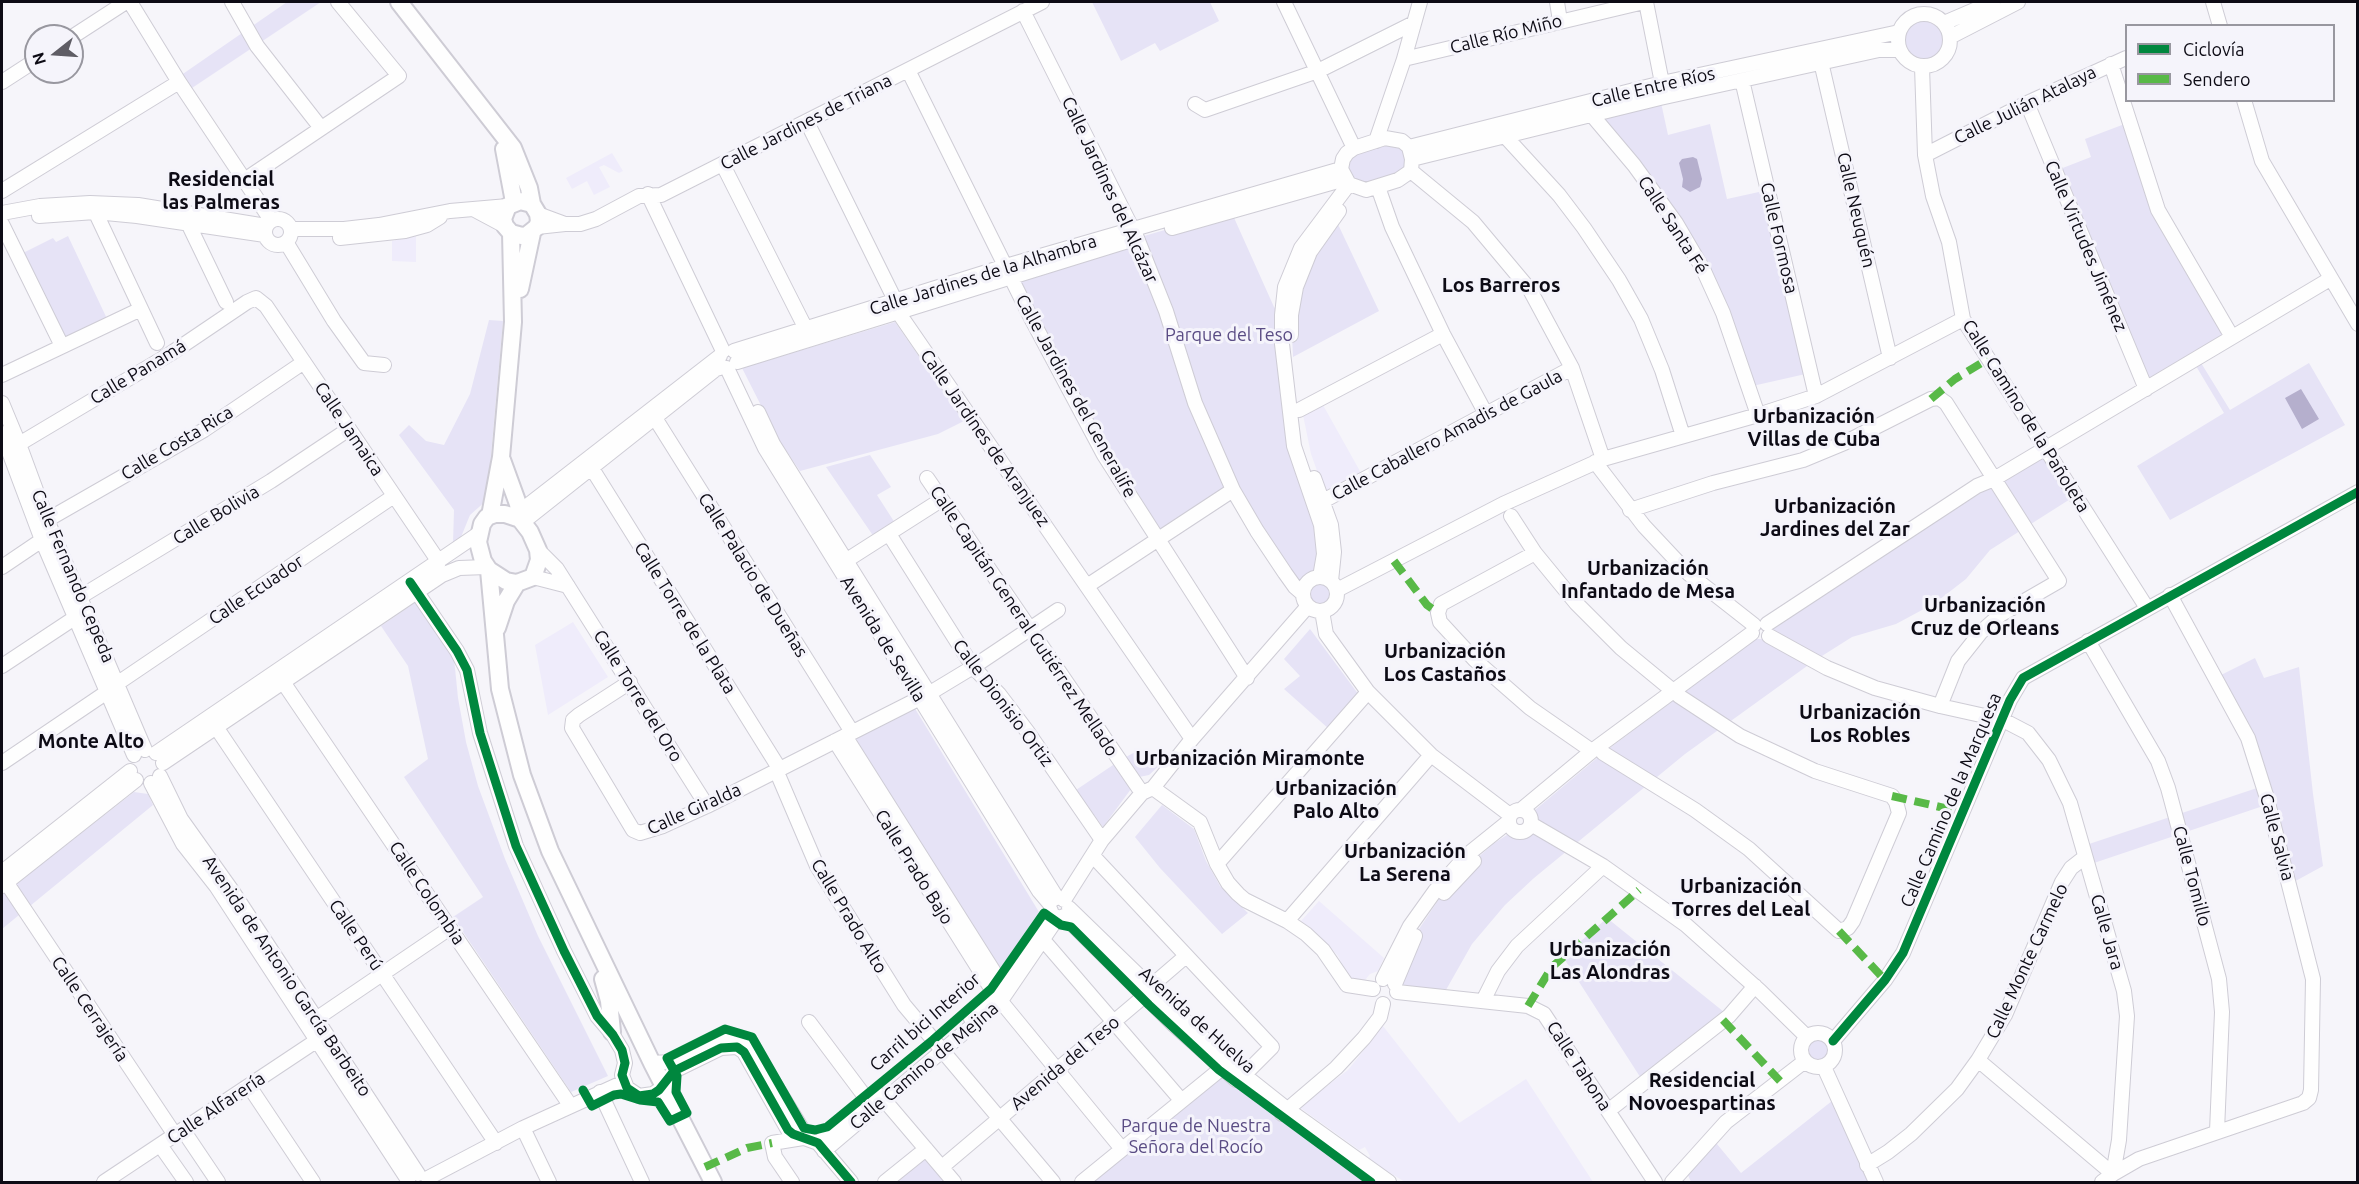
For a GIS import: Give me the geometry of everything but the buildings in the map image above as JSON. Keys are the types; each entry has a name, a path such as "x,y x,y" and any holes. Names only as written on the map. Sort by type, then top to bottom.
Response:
{"main road":[{"path":"399,2 513,148 528,188 535,219 513,322 501,457 490,516"},
{"path":"500,134 509,169 511,204 505,212 513,322"},
{"path":"511,204 526,201 535,219"},
{"path":"508,229 522,236 535,219"},
{"path":"496,632 506,600 525,580 539,560 538,550 530,532 519,517 513,490 501,457"},
{"path":"519,517 495,514 490,516 482,524 478,534 479,551 488,568 500,689 522,775 550,851 649,1057 660,1097 676,1109 713,1182"},
{"path":"488,568 506,581 525,580"},
{"path":"550,851 552,872 606,986 612,1032"}],"street":[{"path":"84,30 128,2 179,82 246,179 273,244 289,236 345,238 405,231 427,225 450,211 475,210 511,204"},
{"path":"232,2 257,46 321,128"},
{"path":"246,179 399,76 338,2"},
{"name":"Calle Jardines de Triana","path":"535,219 580,224 596,219 639,196 661,195 1042,2"},
{"path":"1284,2 1353,148"},
{"path":"1376,141 1404,59 1420,2"},
{"path":"1557,2 1560,21"},
{"path":"1645,2 1662,84"},
{"name":"Calle Río Miño","path":"1404,59 1645,2"},
{"path":"1944,23 1993,2"},
{"path":"1950,37 2018,2"},
{"path":"2212,2 2218,24"},
{"path":"1921,8 1944,23 1950,37 1949,49 1943,58 1934,65 1923,67 1904,58 1899,50 1899,32 1907,20 1921,8"},
{"name":"Calle Jardines del Alcázar","path":"1023,11 1135,234 1166,311 1195,403 1233,489 1285,573 1311,604"},
{"path":"1195,104 1205,110 1318,71 1414,23"},
{"name":"Calle Entre Ríos","path":"1411,159 1662,84 1899,32"},
{"name":"Calle Entre Ríos","path":"1411,159 1591,114 1821,62 1879,50 1899,50"},
{"name":"Calle Julián Atalaya","path":"1925,155 2026,103 2125,59"},
{"name":"Calle Neuquén","path":"1821,62 1890,358"},
{"path":"2111,64 2158,210 2232,337"},
{"name":"Calle Camino de la Pañoleta","path":"1923,67 1925,155 1933,196 1949,242 1963,319 2147,608"},
{"path":"2,82 24,68"},
{"name":"Calle Jardines del Generalife","path":"908,70 1098,445 1247,678"},
{"name":"Calle Formosa","path":"1742,80 1816,396"},
{"path":"2,190 179,82"},
{"path":"2245,102 2262,161 2358,324"},
{"name":"Calle Virtudes Jiménez","path":"2026,103 2146,389"},
{"name":"Calle Santa Fé","path":"1591,114 1634,165 1676,223 1703,269 1723,313 1758,415"},
{"name":"Calle Jardines de Aranjuez","path":"807,122 897,306 1192,739"},
{"path":"1504,135 1559,195 1619,280 1641,319 1662,370 1683,436"},
{"path":"1329,583 1334,552 1331,525 1303,443 1291,315 1296,287 1310,252 1348,180 1343,159 1353,148 1394,138 1402,141 1411,159 1473,222 1530,290 1572,368 1599,461 1630,510 1689,573 1761,631 1827,668 1875,688 2003,720"},
{"path":"1348,180 1366,190 1378,187 1398,180 1411,159"},
{"path":"723,165 809,333"},
{"path":"1311,604 1334,604 1323,554 1321,525 1294,446 1282,344 1282,315 1285,286 1301,248 1348,180"},
{"name":"Calle Jardines de la Alhambra","path":"519,517 541,492 728,360 1009,271 1234,205 1348,180"},
{"path":"1378,187 1392,227 1443,334 1486,414"},
{"path":"648,194 728,360"},
{"path":"62,346 2,223 93,208 138,205 185,217 267,227 283,219 289,236 334,321 364,363 384,365"},
{"path":"2,213 40,206 93,208"},
{"path":"93,208 157,343"},
{"path":"475,210 508,229"},
{"path":"185,217 226,302"},
{"path":"1392,985 1375,984 1373,989 1375,999 1383,1004 1391,1003 1392,985 1410,926 1435,891 1467,855 1519,820 1598,752 1676,693 1761,631 1982,492 1994,480 2044,448 2330,279"},
{"name":"Calle Jamaica","path":"256,298 266,306 439,562"},
{"name":"Calle Panamá","path":"19,444 170,354 256,298"},
{"path":"2,375 141,309"},
{"path":"1807,1037 1755,986 1686,925 1603,866 1519,820 1431,755 1368,692 1326,633 1311,604 1308,582 1329,583 1599,461 1816,396 1963,319"},
{"path":"1299,410 1443,334"},
{"name":"Calle Jardines de la Alhambra","path":"519,517 591,467 728,360"},
{"name":"Avenida de Sevilla","path":"728,360 773,444 847,560 925,695"},
{"name":"Avenida de Sevilla","path":"728,360 765,448 1059,908"},
{"name":"Calle Costa Rica","path":"47,520 204,429 304,362"},
{"name":"Calle Caballero Amadis de Gaula","path":"1323,501 1572,368"},
{"path":"1630,510 1713,483 1803,460 1845,443 1931,399 1939,398 1946,403 2059,581 2000,615 1980,632 1958,661 1940,706"},
{"name":"Calle Fernando Cepeda","path":"2,403 47,520 80,597 112,688"},
{"name":"Calle Palacio de Dueñas","path":"655,418 844,736"},
{"name":"Calle Bolivia","path":"80,597 271,481 349,429"},
{"name":"Calle Fernando Cepeda","path":"2,433 7,466 76,618 151,763"},
{"name":"Calle Torre de la Plata","path":"591,467 778,769"},
{"name":"Calle Capitán General Gutiérrez Mellado","path":"927,478 1029,629 1148,790"},
{"path":"1087,586 1233,489"},
{"path":"513,490 526,495 541,492"},
{"name":"Calle Camino de la Marquesa","path":"1833,1041 1885,980 1903,953 2010,700 2023,678 2358,492"},
{"name":"Calle Ecuador","path":"2,763 394,496"},
{"path":"847,560 941,500"},
{"path":"1511,516 1535,553 1576,603 1621,648 1676,693 1740,736 1815,771 1892,796 1899,813 1854,921 1848,928 1839,931 1749,849 1695,810 1530,708 1475,660 1440,622 1438,612 1441,604 1535,553"},
{"path":"478,534 439,562 414,587 283,682 216,727 151,763 131,760 133,775 141,782 151,763 414,587 453,569 488,568"},
{"name":"Calle Dionisio Ortiz","path":"889,534 972,667 999,694 1027,731 1101,840"},
{"path":"2,567 42,540"},
{"name":"Calle Torre del Oro","path":"538,550 568,586 707,806"},
{"path":"525,580 568,586"},
{"path":"414,587 467,670 482,742 516,846 568,960 597,1016 612,1032 622,1050 625,1063"},
{"name":"Calle Salvia","path":"2170,595 2248,738 2266,795 2313,979 2312,1090 2309,1098 2303,1104 2217,1131"},
{"name":"Calle Camino de Mejina","path":"816,1144 878,1098 939,1048 998,993 1059,908 1101,840 1148,790 1311,604"},
{"name":"Calle Giralda","path":"630,682 579,715 573,720 572,728 633,830 640,833 707,806 925,695 1058,610"},
{"path":"2,666 76,618"},
{"name":"Calle Tomillo","path":"2088,640 2158,761 2168,789 2214,959 2219,979 2222,1012 2217,1131"},
{"name":"Calle Colombia","path":"283,682 570,1106"},
{"path":"1216,864 1368,692"},
{"name":"Calle Jara","path":"2003,720 2028,734 2049,760 2070,803 2124,991 2127,1016 2119,1140 2107,1178"},
{"name":"Calle Perú","path":"216,727 496,1143"},
{"name":"Calle Prado Bajo","path":"844,736 998,993 1122,1149"},
{"path":"1287,921 1431,755"},
{"name":"Avenida de Antonio García Barbeito","path":"151,763 181,819 233,892 312,1022 418,1180"},
{"name":"Calle Prado Alto","path":"778,769 817,866 904,1005 1053,1182"},
{"path":"3,880 133,775"},
{"path":"1148,790 1200,822 1216,864 1228,883 1245,900 1287,921 1323,950 1347,985 1373,989"},
{"path":"1093,856 1272,1047 1244,1075"},
{"name":"Calle Monte Carmelo","path":"1866,1165 1888,1152 1919,1126 1957,1089 1978,1060 2005,1016 2062,882 2070,868 2085,857"},
{"path":"1483,1001 1498,971 1517,946 1603,866"},
{"name":"Calle Cerrajería","path":"3,880 179,1132 218,1182"},
{"name":"Avenida de Huelva","path":"1059,908 1225,1066 1375,1182"},
{"path":"312,1022 450,928"},
{"path":"1040,935 1181,1100"},
{"name":"Calle Camino de Mejina","path":"998,993 1040,935"},
{"name":"Avenida del Teso","path":"948,1178 999,1120 1058,1071 1186,956"},
{"name":"Calle Tahona","path":"1392,985 1483,1001 1528,1006 1544,1014 1655,1182"},
{"path":"1608,1111 1729,1016 1755,986"},
{"path":"1285,1111 1336,1068 1364,1038 1380,1017 1383,1004"},
{"path":"809,1022 926,1149 948,1178"},
{"path":"1818,1033 1824,1034 1833,1041 1836,1052 1834,1058 1824,1067 1816,1068 1804,1061 1801,1047 1807,1037 1818,1033"},
{"path":"739,1042 721,1048 674,1071 658,1090 639,1096 633,1093 622,1076 628,1058 649,1057 670,1062 722,1036 731,1035 739,1042 788,1130 816,1144 851,1182"},
{"name":"Calle Alfarería","path":"104,1182 322,1037"},
{"path":"1978,1060 2107,1178 2139,1160 2217,1131"},
{"path":"1672,1182 1726,1122 1804,1061"},
{"path":"1082,1182 1225,1066"},
{"name":"Avenida de Huelva","path":"1225,1066 1244,1075 1285,1111 1389,1182"},
{"path":"1824,1067 1866,1165 1876,1182"},
{"path":"418,1180 523,1128 624,1082"},
{"path":"249,1086 313,1182"},
{"path":"600,1092 642,1182"},
{"path":"523,1128 549,1182"},
{"path":"792,1182 775,1157 772,1143 816,1144"},
{"path":"160,1145 186,1182"},
{"path":"885,1182 926,1149"}],"shaded area":[{"path":"612,153 623,171 619,173 604,165 599,167 610,187 594,195 587,181 572,189 566,178"},
{"path":"1693,157 1697,159 1702,179 1700,187 1690,192 1682,187 1683,179 1679,163 1682,159"},
{"path":"416,236 416,262 392,261 392,241"},
{"path":"2301,389 2319,419 2302,429 2285,398"},
{"path":"1323,405 1361,473 1325,493 1311,454 1303,415"},
{"path":"573,622 608,677 548,715 535,645"},
{"path":"1319,901 1384,958 1378,971 1370,974 1365,980 1354,980 1348,977 1338,956 1301,921"},
{"path":"1383,1026 1459,1123 1526,1079 1593,1182 1405,1182 1367,1159 1370,1156 1365,1147 1359,1150 1299,1107 1348,1070"}],"green space":[{"path":"287,2 321,2 186,92 177,78"},
{"path":"1092,2 1210,2 1219,21 1160,51 1155,43 1121,61"},
{"path":"1924,19 1939,25 1945,40 1939,55 1924,61 1909,55 1903,40 1909,25"},
{"path":"1660,98 1668,135 1710,124 1727,199 1768,190 1810,373 1748,387 1703,269 1591,114"},
{"path":"2130,122 2158,210 2232,337 2198,358 2230,410 2309,363 2345,425 2170,520 2137,466 2224,413 2193,361 2146,389 2055,171 2091,157 2085,139"},
{"path":"1402,141 1411,171 1356,188 1343,159 1347,153"},
{"name":"Parque del Teso","path":"1231,211 1274,307 1282,315 1294,446 1321,525 1314,579 1309,582 1303,594 1233,490 1137,238"},
{"path":"1335,218 1379,311 1293,357 1291,315 1296,287"},
{"path":"68,236 109,323 62,346 17,256 53,238 56,242"},
{"path":"1134,246 1227,487 1160,530 1092,418 1020,281"},
{"path":"489,320 503,321 487,500 470,515 461,537 453,543 454,510 399,435 409,425 426,441 444,445 470,394"},
{"path":"895,322 964,421 938,434 800,471 778,439 742,368"},
{"path":"2044,448 2075,496 1990,550 1966,579 1935,603 1896,624 1852,637 1814,661 1685,754 1534,878 1505,905 1472,944 1442,997 1397,992 1410,945 1419,929 1439,899 1493,844 1513,831 1520,833 1527,830 1529,815 1603,753 1756,639 1767,639 1770,629 1982,492 1994,479"},
{"path":"870,455 891,487 877,495 895,523 874,537 826,467"},
{"path":"1320,580 1330,584 1334,594 1330,604 1320,608 1310,604 1306,594 1310,584"},
{"path":"416,602 454,658 466,742 478,786 505,859 538,936 608,1076 571,1092 453,917 483,897 404,777 428,759 408,666 381,626"},
{"path":"1310,629 1359,695 1329,729 1284,689 1300,676 1284,659"},
{"path":"2255,658 2264,678 2299,667 2323,866 2290,884 2269,804 2088,865 2083,846 2263,786 2215,678"},
{"path":"914,707 1039,912 998,972 851,738"},
{"path":"1139,750 1145,756 1151,751 1162,763 1149,775 1139,777 1124,758"},
{"path":"1116,763 1131,789 1103,827 1076,790"},
{"path":"134,792 148,794 153,805 2,929 2,886 15,895 16,884"},
{"path":"1162,805 1194,829 1206,861 1220,886 1248,913 1222,934 1160,868 1135,837"},
{"path":"1607,918 1729,1016 1644,1083 1563,957"},
{"path":"1818,1037 1828,1041 1832,1051 1828,1061 1818,1065 1808,1061 1804,1051 1808,1041"},
{"name":"Parque de Nuestra Señora del Rocío","path":"1221,1069 1375,1182 1082,1182"},
{"path":"1837,1097 1876,1182 1691,1182 1685,1168 1712,1138 1741,1173"},
{"path":"926,1149 951,1178 945,1182 885,1182"}],"marked path":[{"path":"1931,399 1955,379 1988,359"},
{"path":"1394,561 1427,605 1438,613"},
{"path":"1892,796 1962,812"},
{"path":"1528,1006 1552,967 1639,890"},
{"path":"1839,931 1885,980"},
{"path":"1723,1020 1780,1081"},
{"path":"705,1167 747,1148 772,1143"}],"cycle path":[{"path":"1833,1041 1885,980 1903,953 2010,700 2023,678 2358,492"},
{"path":"410,582 457,651 467,670 480,733 516,846 564,951 597,1016 622,1050 625,1063 622,1075 627,1088 639,1096 653,1094 674,1071 721,1048 737,1047 744,1052 788,1130 818,1143 851,1182"},
{"name":"Carril bici Interior","path":"583,1090 592,1106 621,1094 640,1100 658,1102 670,1121 687,1113 676,1092 677,1076 667,1058 725,1029 752,1037 804,1128 815,1130 827,1127 991,989 1044,913 1061,925 1071,927 1149,1005 1219,1070 1371,1182"}],"district":[{"name":"Residencial las Palmeras","path":"221,190"},
{"name":"Los Barreros","path":"1501,285"},
{"name":"Urbanización Villas de Cuba","path":"1814,428"},
{"name":"Urbanización Jardines del Zar","path":"1835,518"},
{"name":"Urbanización Infantado de Mesa","path":"1648,580"},
{"name":"Urbanización Cruz de Orleans","path":"1985,616"},
{"name":"Urbanización Los Castaños","path":"1445,662"},
{"name":"Urbanización Los Robles","path":"1860,724"},
{"name":"Monte Alto","path":"91,741"},
{"name":"Urbanización Miramonte","path":"1250,758"},
{"name":"Urbanización Palo Alto","path":"1336,800"},
{"name":"Urbanización La Serena","path":"1405,862"},
{"name":"Urbanización Torres del Leal","path":"1741,898"},
{"name":"Urbanización Las Alondras","path":"1610,960"},
{"name":"Residencial Novoespartinas","path":"1702,1092"}]}
